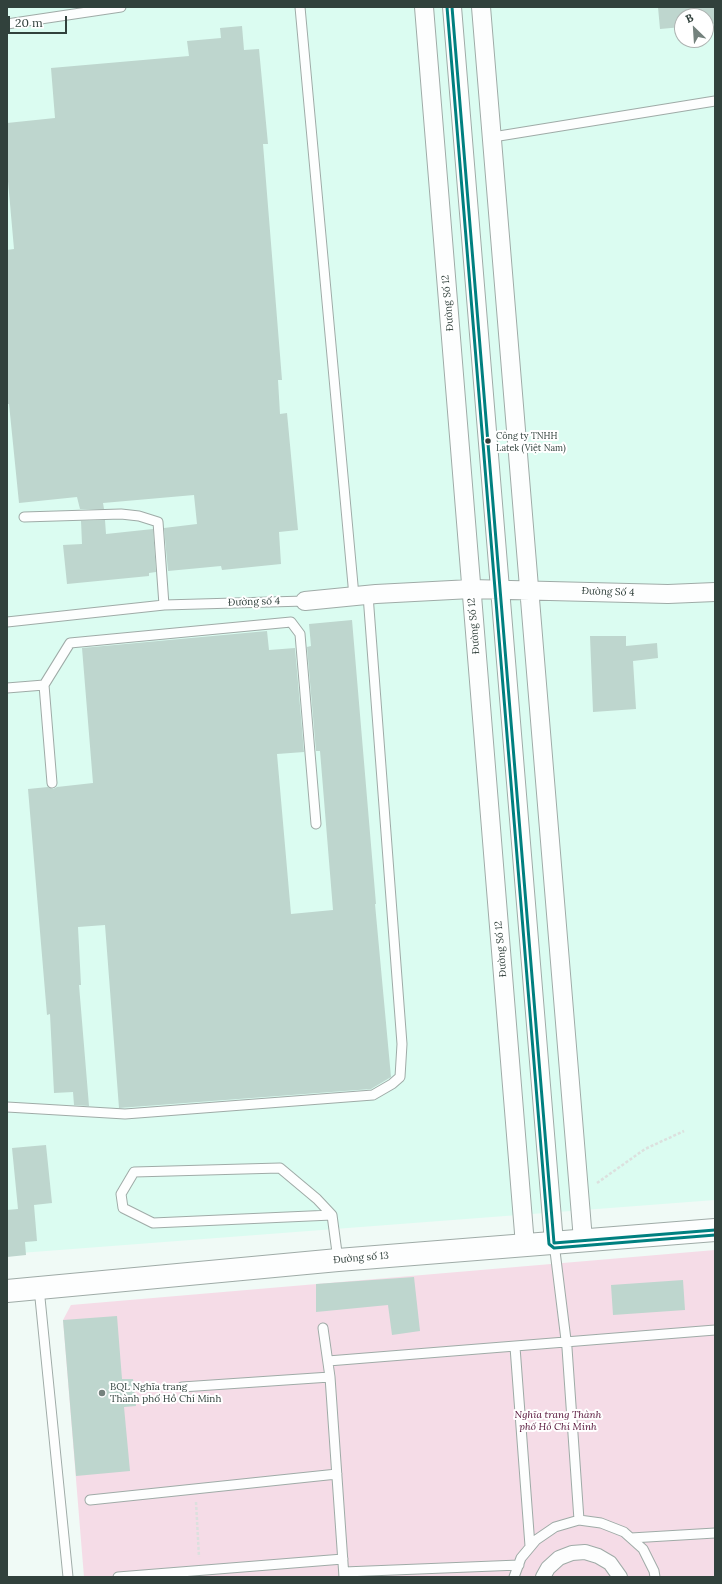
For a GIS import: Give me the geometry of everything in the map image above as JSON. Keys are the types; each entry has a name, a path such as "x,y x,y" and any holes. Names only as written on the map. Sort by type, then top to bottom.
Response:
{"street":[{"name":"Đường Số 12","path":"424,7 525,1245"},
{"path":"452,7 462,143 502,589 554,1242"},
{"path":"481,7 583,1240"},
{"name":"Đường số 4","path":"305,601 361,595 472,589 502,589"},
{"name":"Đường Số 4","path":"502,589 530,592 668,594 715,592"},
{"name":"Đường số 13","path":"7,1291 338,1260 715,1230"},
{"path":"543,1577 548,1568 559,1558 572,1553 585,1552 598,1556 610,1563 620,1577"}],"lane":[{"path":"7,24 121,7"},
{"path":"7,1107 125,1114 373,1095 392,1084 400,1076 402,1044 361,595 300,7"},
{"path":"493,138 715,101"},
{"path":"24,517 121,514 139,516 158,522 164,604"},
{"name":"Đường số 4","path":"7,622 164,604 305,601"},
{"path":"52,783 44,685 70,643 291,622 300,634 316,824"},
{"path":"7,688 44,685"},
{"path":"332,1215 153,1223 123,1208 121,1194 134,1172 280,1168 317,1199 332,1215 338,1260"},
{"path":"554,1242 566,1343 579,1520"},
{"path":"39,1288 68,1577"},
{"path":"324,1328 330,1377 344,1574 518,1565"},
{"path":"328,1361 715,1330"},
{"path":"515,1347 530,1546"},
{"path":"182,1388 330,1377"},
{"path":"90,1500 337,1474"},
{"path":"514,1577 521,1558 536,1540 554,1527 579,1520 601,1523 624,1532 643,1549 654,1571 655,1577"},
{"path":"631,1538 715,1533"},
{"path":"118,1577 200,1569 343,1559"}],"path":[{"path":"596,1184 645,1149 684,1131"},
{"path":"195,1490 200,1569"}],"shaded area":[{"path":"7,7 715,7 715,1200 7,1254"}],"green space":[{"name":"Nghĩa trang Thành phố Hồ Chí Minh","path":"715,1250 715,1577 84,1577 63,1320 71,1305"}],"building":[{"path":"658,7 715,7 715,24 714,8 674,8 674,28 660,29"},
{"path":"242,26 244,50 259,49 268,144 263,144 282,380 278,380 280,414 287,413 298,530 279,532 281,564 222,570 221,566 168,571 164,528 197,524 194,495 103,503 104,509 80,509 77,497 19,503 9,404 7,404 7,250 14,249 7,170 7,123 55,118 51,68 189,56 187,41 221,38 220,28"},
{"path":"105,520 106,534 153,529 156,572 149,573 149,576 67,584 63,545 82,544 81,521"},
{"path":"352,620 375,904 391,1077 371,1089 119,1108 105,925 78,927 81,985 79,985 89,1106 74,1105 73,1092 54,1093 50,1014 47,1015 28,789 48,787 53,789 57,787 93,783 82,648 267,631 269,650 295,648 304,752 277,754 291,914 333,910 320,751 316,751 307,647 311,646 309,624"},
{"path":"590,636 626,636 626,646 657,643 658,658 633,661 636,709 593,712"},
{"path":"46,1145 52,1203 34,1205 37,1241 25,1242 26,1255 7,1257 7,1210 18,1209 12,1148"},
{"path":"414,1277 420,1331 392,1335 388,1305 316,1312 316,1284"},
{"path":"683,1280 685,1310 613,1315 611,1285"},
{"name":"BQL Nghĩa trang Thành phố Hồ Chí Minh","path":"117,1316 122,1379 133,1379 136,1406 124,1407 130,1471 76,1476 63,1320"}],"transit line":[{"path":"447,7 549,1244 554,1248 715,1235"},
{"path":"452,7 554,1243 715,1230"}],"place":[{"name":"Công ty TNHH Latek (Việt Nam)","path":"488,441"},
{"name":"BQL Nghĩa trang Thành phố Hồ Chí Minh","path":"102,1393"}]}
